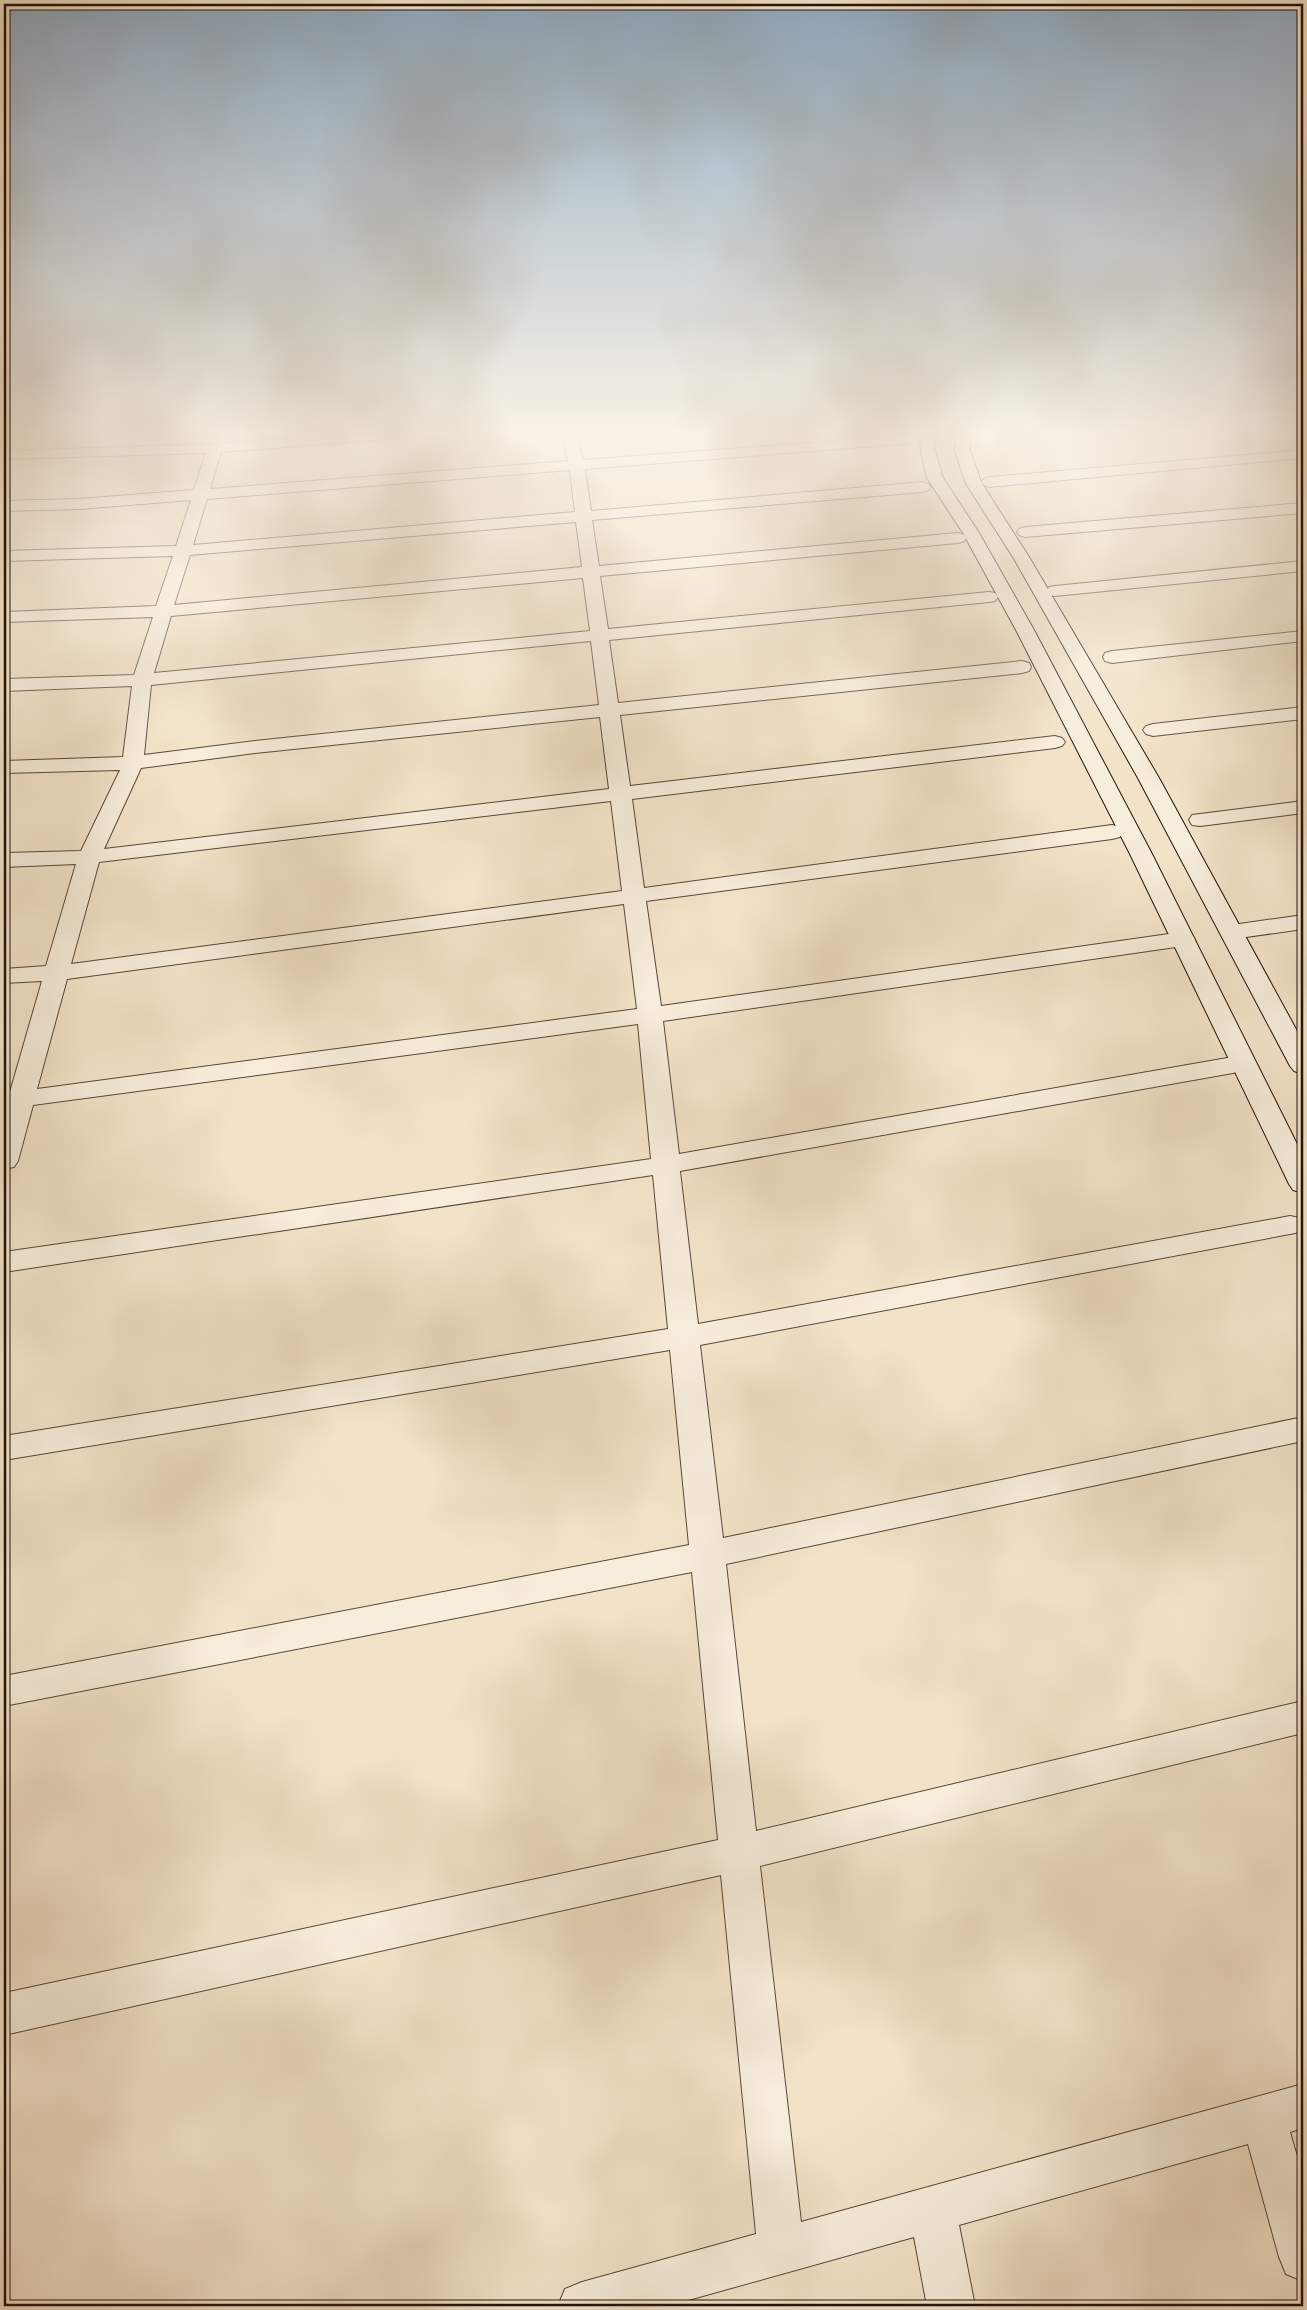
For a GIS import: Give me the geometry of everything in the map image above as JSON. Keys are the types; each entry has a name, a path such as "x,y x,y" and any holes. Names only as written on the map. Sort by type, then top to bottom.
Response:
{"street":[{"path":"4,1161 12,1101 56,973 89,856 133,763 142,680 186,542"},
{"path":"4,556 183,551 288,542"},
{"path":"587,542 650,1015 781,2250"},
{"path":"4,617 164,611 917,542"},
{"path":"975,542 1025,630 1183,939 1303,1184"},
{"path":"1012,542 1190,853 1303,1066"},
{"path":"1055,591 1303,566"},
{"path":"4,685 142,680 988,597"},
{"path":"1025,630 1063,629"},
{"path":"1112,657 1303,636"},
{"path":"4,768 133,763 255,747 1022,667"},
{"path":"1153,730 1303,713"},
{"path":"4,860 89,856 1055,742"},
{"path":"1200,820 1303,807"},
{"path":"4,976 56,973 1112,832"},
{"path":"1232,932 1303,922"},
{"path":"12,1101 650,1015 1183,939"},
{"path":"4,1262 666,1165 1233,1065"},
{"path":"4,1448 684,1337 1290,1225"},
{"path":"4,1691 707,1555 1303,1429"},
{"path":"4,2014 738,1853 1303,1717"},
{"path":"604,2303 781,2250 1283,2111 1303,2257"},
{"path":"932,2208 951,2306"}]}
